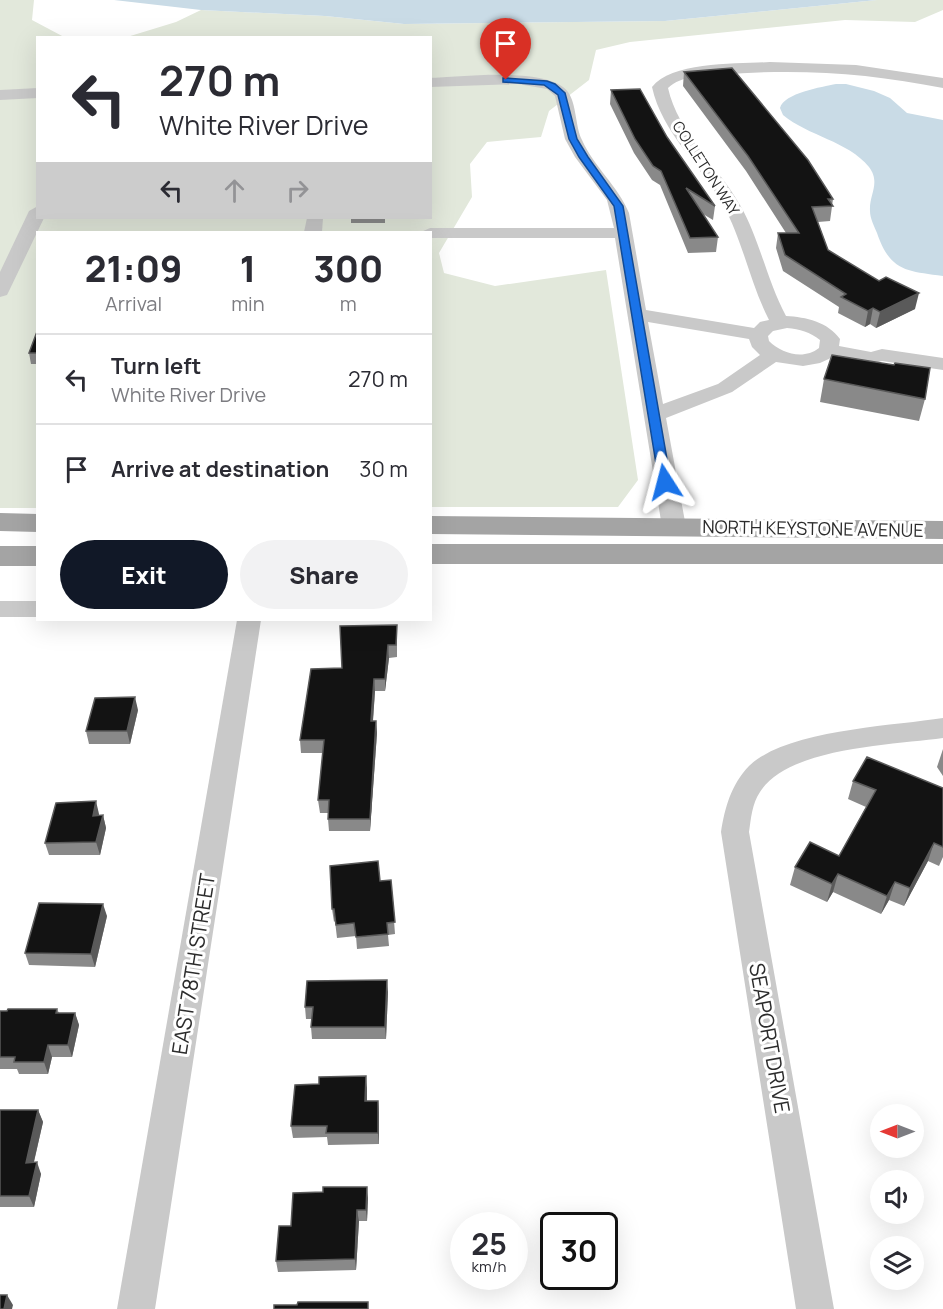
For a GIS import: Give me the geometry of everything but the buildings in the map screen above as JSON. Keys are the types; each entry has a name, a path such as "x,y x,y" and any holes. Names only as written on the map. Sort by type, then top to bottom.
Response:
{"main road":[{"path":"0,522 36,523"},
{"name":"NORTH KEYSTONE AVENUE","path":"432,525 943,530"},
{"name":"NORTH KEYSTONE AVENUE","path":"432,554 943,554"},
{"path":"0,556 36,556"}],"street":[{"name":"COLLETON WAY","path":"780,323 763,289 752,248 739,219 678,128 663,99 660,87 672,77 694,73 747,67 802,65 869,69 943,83"},
{"path":"432,83 506,80 544,83 552,85 562,94 573,139 618,206 674,527"},
{"path":"0,95 36,93"},
{"path":"0,291 32,236 36,219"},
{"path":"432,233 622,233"},
{"path":"636,314 758,335"},
{"path":"758,335 767,326 780,323 808,324 821,330 830,339 829,350"},
{"path":"758,335 759,344 773,355 802,360 817,358 829,350 871,358 882,355 943,364"},
{"path":"654,415 725,388 773,355"},
{"path":"871,358 879,364 943,375"},
{"path":"0,609 36,609"},
{"name":"EAST 78TH STREET","path":"136,1309 249,621"},
{"name":"SEAPORT DRIVE","path":"815,1309 735,832 736,810 759,773 788,754 812,746 943,728"}],"shaded area":[{"path":"0,0 34,0 32,20 62,36 36,36 36,219 432,219 432,36 130,36 176,22 201,10 325,16 404,24 665,21 877,0 943,0 943,10 915,22 845,20 630,42 596,50 589,80 549,111 541,137 487,142 470,164 472,197 439,253 444,273 495,286 606,270 638,480 618,507 432,507 432,231 36,231 36,508 0,508"}],"water":[{"path":"114,0 877,0 665,21 404,24 325,16 201,10"},
{"path":"836,84 846,84 874,91 890,98 907,113 943,120 943,276 919,273 894,262 882,246 873,225 870,205 874,178 869,167 850,151 783,115 780,108 788,98"}],"route":[{"path":"506,80 532,81 552,85 562,94 573,139 618,206 665,482"}]}
